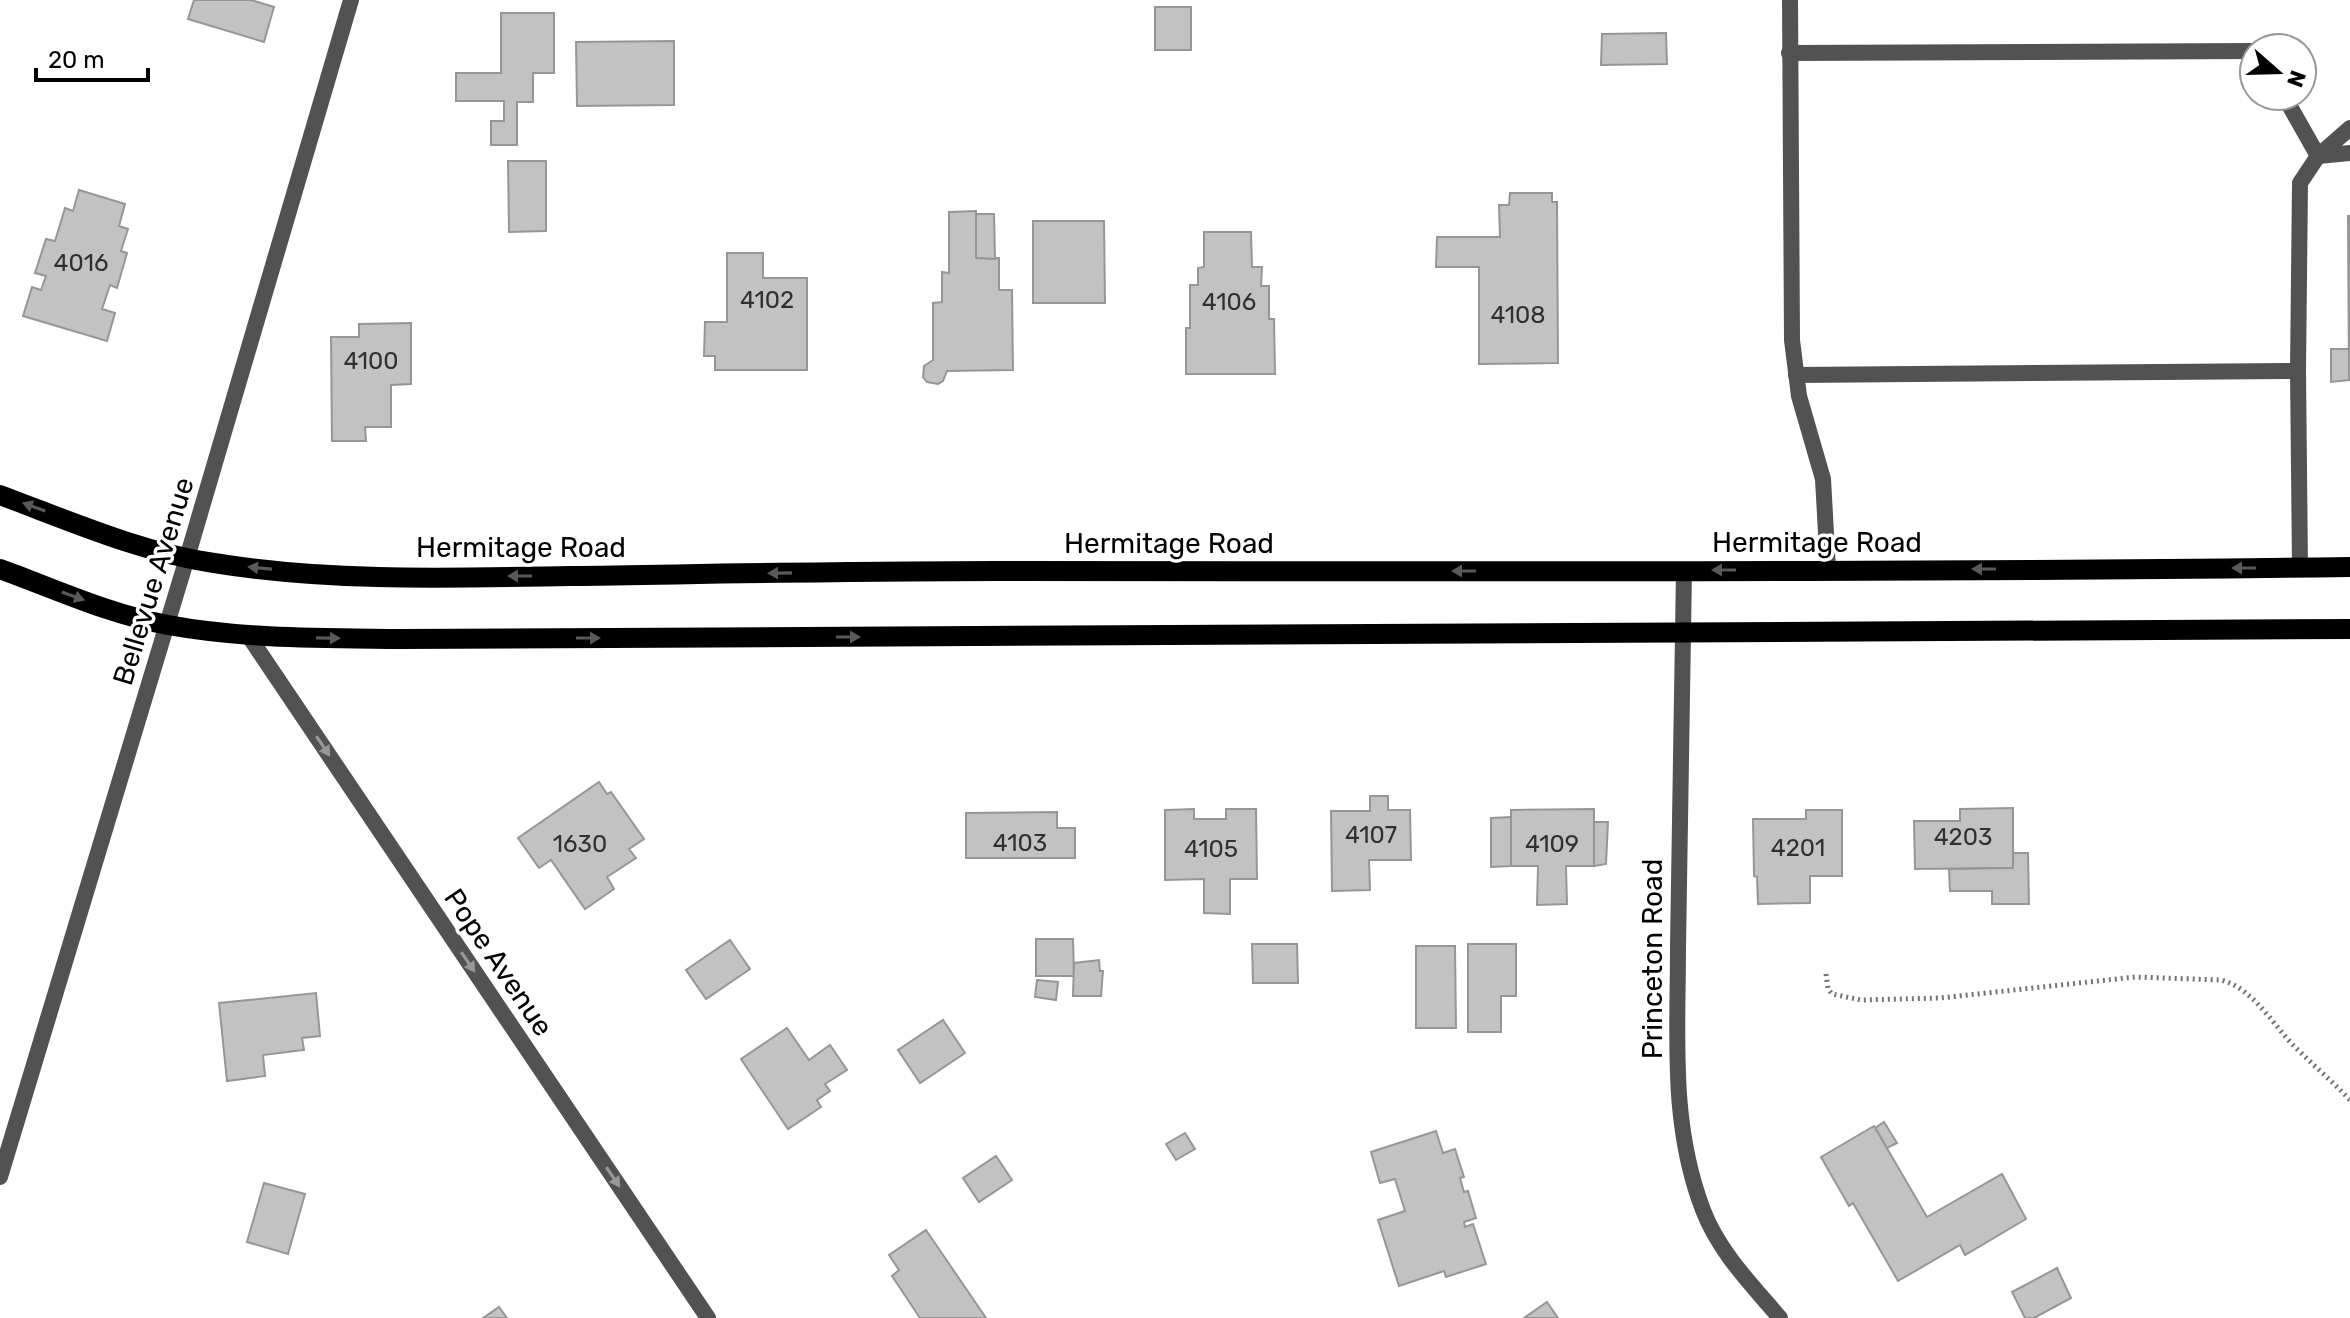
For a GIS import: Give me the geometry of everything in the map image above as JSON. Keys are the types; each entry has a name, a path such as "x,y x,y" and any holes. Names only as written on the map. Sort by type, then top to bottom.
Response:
{"main road":[{"name":"Hermitage Road","path":"0,495 147,549 187,558 296,571 396,576 886,571 2350,567"},
{"path":"0,569 114,610 167,625 248,635 415,639 2350,629"}],"street":[{"name":"Bellevue Avenue","path":"0,1177 351,0"},
{"path":"1790,0 1792,340 1799,396 1823,479 1828,569"},
{"path":"1789,53 2238,51"},
{"path":"2292,112 2318,156"},
{"path":"2300,568 2300,183 2318,156 2350,128"},
{"path":"2318,156 2350,153"},
{"path":"1796,375 2298,371"},
{"name":"Princeton Road","path":"1684,570 1678,875 1678,1102 1687,1162 1704,1213 1728,1256 1780,1318"},
{"name":"Pope Avenue","path":"248,635 708,1318"}],"path":[{"path":"1826,974 1832,994 1861,1000 1940,998 2149,976 2231,982 2246,993 2350,1100"}],"building":[{"path":"194,0 251,0 274,7 264,42 188,19"},
{"path":"1155,7 1191,7 1191,50 1155,50"},
{"path":"501,13 554,13 554,73 533,73 533,102 517,102 517,145 491,145 491,121 504,121 504,101 456,101 456,73 501,73"},
{"path":"1666,33 1667,64 1601,65 1602,34"},
{"path":"674,41 674,105 577,106 576,42"},
{"path":"508,161 546,161 546,231 509,232"},
{"path":"79,190 125,204 119,226 128,229 121,251 127,253 117,288 110,285 102,309 115,313 107,341 23,316 32,287 41,290 46,276 35,273 46,239 55,241 65,208 73,211"},
{"path":"1510,193 1552,193 1552,202 1557,202 1558,363 1479,364 1479,267 1436,267 1437,237 1500,237 1499,205 1509,205"},
{"path":"976,211 976,258 999,258 999,290 1012,290 1013,370 947,371 943,381 938,384 927,382 923,377 924,366 933,360 933,303 942,302 942,272 949,273 949,212"},
{"path":"976,214 994,214 995,259 976,258"},
{"path":"2350,216 2350,380 2349,380"},
{"path":"1033,221 1104,221 1105,303 1033,303"},
{"path":"1204,232 1251,232 1252,267 1262,267 1261,286 1269,286 1269,319 1274,319 1275,374 1186,374 1190,285 1198,285 1198,268 1204,267"},
{"path":"727,253 763,253 763,278 807,278 807,370 715,370 715,356 704,356 705,322 727,322"},
{"path":"411,323 411,384 391,385 391,427 365,427 366,441 332,441 331,337 359,337 359,324"},
{"path":"2331,349 2349,349 2349,380 2331,382"},
{"path":"599,782 607,794 611,792 644,839 629,849 636,858 607,877 614,889 585,909 551,860 539,868 518,838"},
{"path":"1370,796 1388,796 1388,810 1410,810 1411,860 1369,860 1370,890 1332,891 1331,811 1370,811"},
{"path":"2013,808 2013,868 1915,869 1914,821 1960,821 1960,809"},
{"path":"1194,809 1194,819 1226,819 1226,809 1256,809 1257,879 1230,879 1230,914 1204,913 1204,879 1165,880 1165,810"},
{"path":"1594,809 1594,866 1566,866 1567,904 1537,905 1538,866 1511,866 1511,810"},
{"path":"1806,810 1842,810 1842,876 1810,876 1810,903 1758,904 1753,819 1806,819"},
{"path":"1057,812 1057,828 1075,828 1075,858 966,858 966,813"},
{"path":"1511,817 1511,866 1491,867 1491,818"},
{"path":"1594,822 1608,822 1606,864 1594,866"},
{"path":"2013,853 2028,853 2029,904 1992,904 1992,891 1950,891 1949,869 2013,868"},
{"path":"1036,939 1073,939 1074,976 1036,976"},
{"path":"730,940 750,969 706,999 686,970"},
{"path":"1252,944 1297,944 1298,983 1253,983"},
{"path":"1468,944 1516,944 1516,996 1501,996 1501,1032 1468,1032"},
{"path":"1416,946 1455,946 1456,1028 1416,1028"},
{"path":"1099,960 1100,971 1103,971 1101,996 1073,996 1074,963"},
{"path":"1037,980 1058,982 1056,1000 1035,997"},
{"path":"316,993 320,1036 302,1038 304,1050 263,1055 265,1076 227,1081 219,1003"},
{"path":"943,1020 965,1053 920,1083 898,1050"},
{"path":"787,1028 809,1060 830,1045 847,1070 825,1084 830,1091 817,1100 821,1107 788,1129 741,1059"},
{"path":"1884,1122 1897,1143 1887,1148 1875,1128"},
{"path":"1874,1126 1927,1217 2002,1174 2026,1219 1965,1255 1960,1245 1898,1281 1853,1203 1849,1206 1821,1157"},
{"path":"1436,1131 1443,1153 1455,1149 1464,1177 1460,1178 1464,1192 1468,1191 1476,1218 1464,1222 1465,1227 1473,1224 1486,1264 1446,1277 1444,1271 1399,1286 1378,1220 1405,1211 1395,1179 1380,1183 1371,1152"},
{"path":"1185,1133 1195,1149 1176,1160 1166,1144"},
{"path":"996,1156 1012,1180 979,1202 963,1178"},
{"path":"264,1183 305,1194 288,1254 247,1242"},
{"path":"926,1230 986,1318 920,1318 892,1276 899,1270 889,1255"},
{"path":"2057,1268 2071,1298 2034,1318 2025,1318 2012,1292"},
{"path":"1547,1302 1558,1318 1524,1318"},
{"path":"499,1307 507,1318 483,1318"}]}
